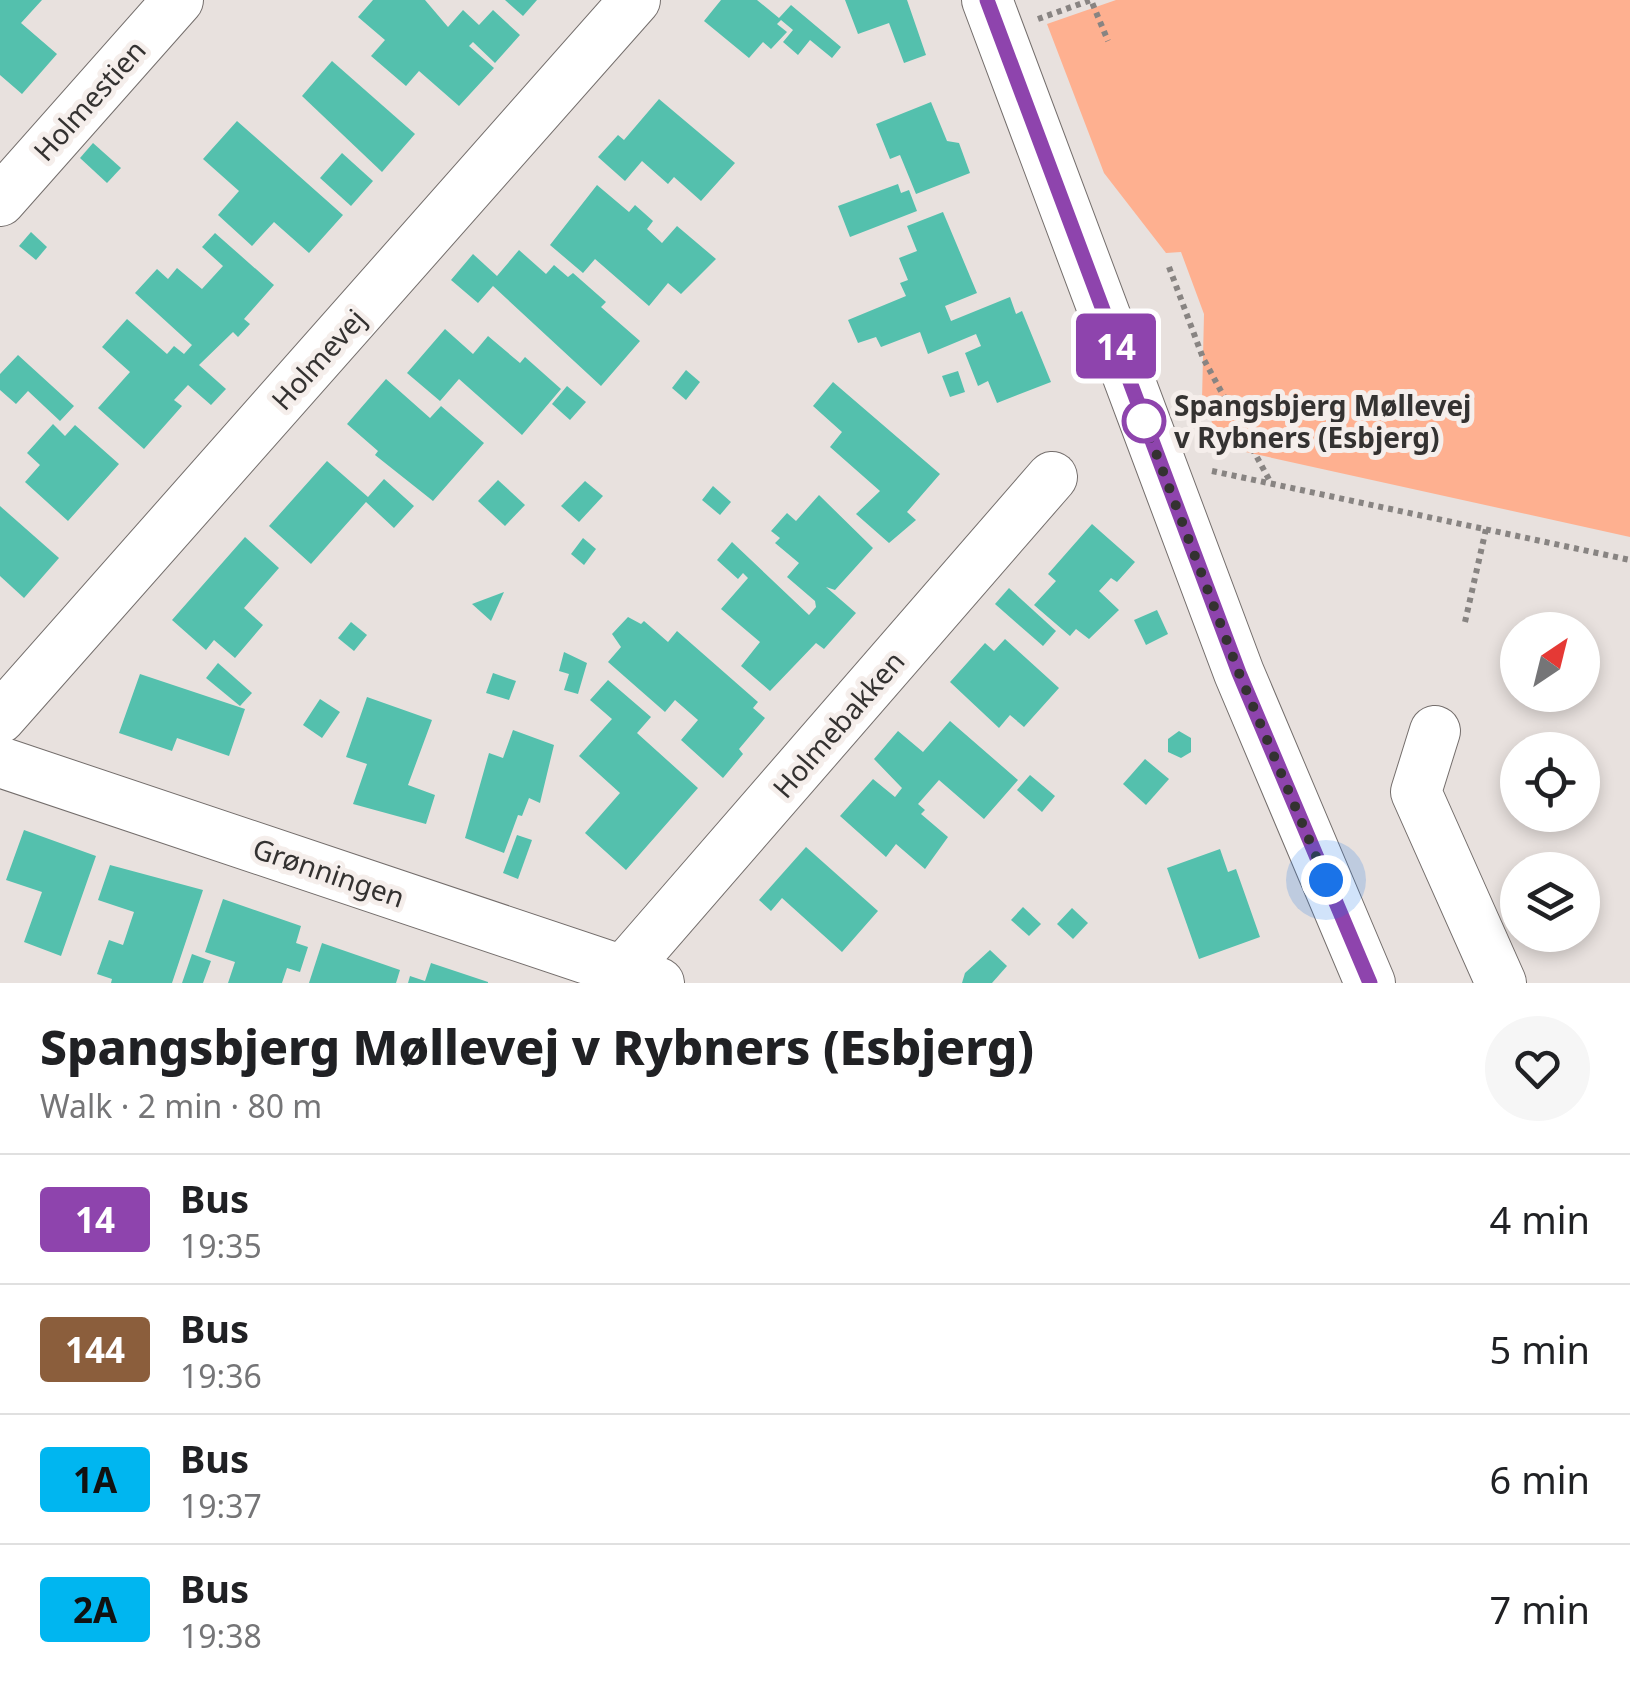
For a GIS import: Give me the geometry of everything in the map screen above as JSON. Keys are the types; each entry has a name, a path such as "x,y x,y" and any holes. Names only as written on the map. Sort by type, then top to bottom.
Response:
{"street":[{"name":"Holmestien","path":"0,201 178,0"},
{"name":"Holmevej","path":"0,718 635,0"},
{"path":"998,3 1159,460 1239,673 1370,983"},
{"name":"Holmebakken","path":"641,977 1052,477"},
{"path":"1435,731 1416,792 1501,983"},
{"name":"Grønningen","path":"0,762 641,977"}],"path":[{"path":"1091,0 1108,40"},
{"path":"1169,267 1203,358 1271,484"},
{"path":"1159,460 1630,560"},
{"path":"1464,622 1486,530"}],"shaded area":[{"path":"1116,0 1630,0 1630,537 1223,447 1202,400 1204,314 1181,252 1166,253 1104,173 1047,24"}],"building":[{"path":"0,0 42,0 21,23 57,54 22,94 0,75"},
{"path":"373,0 425,0 448,27 463,10 479,25 493,10 520,35 495,63 473,42 469,46 494,68 459,106 419,71 406,86 371,56 385,40 358,17"},
{"path":"505,0 537,0 523,16"},
{"path":"721,0 757,0 779,18 791,5 841,47 832,58 810,40 798,55 783,42 793,30 781,20 777,24 787,32 771,49 763,42 749,58 704,21"},
{"path":"845,0 907,0 926,55 904,63 889,23 858,34"},
{"path":"332,61 415,134 382,172 302,96"},
{"path":"659,99 735,163 701,201 674,177 668,184 642,161 625,181 598,157 618,135 624,140"},
{"path":"931,102 947,141 959,143 970,173 916,194 900,155 890,159 876,124"},
{"path":"237,121 343,215 309,253 274,222 252,246 218,215 239,191 203,159"},
{"path":"93,143 121,168 107,183 80,158"},
{"path":"342,153 373,181 351,206 320,178"},
{"path":"898,184 901,193 909,190 917,211 850,237 838,206"},
{"path":"597,185 629,212 635,205 653,221 647,229 662,243 677,226 716,259 681,294 668,283 649,306 595,259 583,273 550,245"},
{"path":"943,212 977,293 945,306 951,321 1010,297 1016,314 1022,311 1051,382 997,403 988,381 978,386 965,353 981,346 976,334 928,354 920,332 881,347 876,337 858,343 848,320 906,296 900,283 908,280 899,258 917,251 907,226"},
{"path":"31,232 47,247 36,260 19,246"},
{"path":"215,233 274,285 244,319 250,324 238,337 233,332 199,365 226,389 211,405 188,385 174,400 182,406 144,449 98,408 130,372 102,347 127,319 167,354 174,346 184,354 192,345 135,293 157,269 168,279 177,268 202,289 223,266 202,247"},
{"path":"519,250 546,274 554,265 568,277 573,273 606,302 601,307 640,341 601,386 493,286 478,303 451,280 473,254 497,276"},
{"path":"445,329 473,354 488,336 520,363 525,357 561,389 522,435 459,379 440,401 407,373"},
{"path":"18,355 74,406 60,421 28,391 16,404 0,390 0,374"},
{"path":"686,370 700,382 686,400 672,388"},
{"path":"958,371 965,392 950,397 942,376"},
{"path":"386,379 430,418 441,406 484,443 433,501 375,455 378,451 347,424"},
{"path":"833,382 940,474 907,512 916,520 889,543 856,514 880,491 830,447 842,432 813,406"},
{"path":"567,386 586,402 570,420 552,404"},
{"path":"53,424 65,436 75,425 119,464 68,521 25,482 40,465 27,453"},
{"path":"327,461 368,497 384,479 414,506 394,528 366,502 311,564 269,526"},
{"path":"498,480 525,505 505,526 478,501"},
{"path":"585,481 603,496 579,522 561,506"},
{"path":"713,486 731,502 720,515 702,500"},
{"path":"819,495 873,548 835,590 826,587 856,613 824,649 816,643 770,691 741,666 760,642 721,609 748,578 743,573 738,579 717,560 732,542 809,615 816,607 815,601 787,577 799,563 775,543 780,538 771,531 787,513 796,521"},
{"path":"0,506 59,558 24,598 0,576"},
{"path":"1092,524 1135,562 1117,582 1111,578 1099,591 1119,610 1089,639 1076,629 1070,636 1034,605 1056,581 1048,574"},
{"path":"245,537 279,568 244,608 263,625 235,658 214,640 206,650 172,620"},
{"path":"583,538 596,549 584,565 571,554"},
{"path":"1009,588 1056,631 1043,646 995,604"},
{"path":"504,592 491,621 472,604"},
{"path":"1157,610 1168,634 1146,645 1134,620"},
{"path":"628,617 641,624 644,621 668,642 677,631 758,702 753,708 765,718 739,749 743,754 723,778 681,740 698,720 675,700 665,712 608,662 621,647 612,634"},
{"path":"351,622 367,635 354,651 338,638"},
{"path":"1005,639 1059,688 1024,727 1010,715 999,728 950,682 985,643 994,651"},
{"path":"564,652 587,663 578,694 564,690 569,674 559,671"},
{"path":"218,663 252,693 240,706 206,678"},
{"path":"493,673 516,681 509,700 486,693"},
{"path":"140,674 245,709 229,756 177,738 172,751 119,733"},
{"path":"608,680 651,717 637,733 698,788 626,870 585,833 620,793 579,756 612,719 590,700"},
{"path":"367,697 432,720 408,785 435,795 426,824 353,804 367,764 346,757"},
{"path":"320,699 340,712 322,738 303,725"},
{"path":"950,721 1018,780 984,819 939,780 918,804 925,810 921,814 948,837 925,869 896,844 886,857 840,816 873,779 895,797 902,788 874,759 898,731 923,752"},
{"path":"513,730 554,745 540,803 529,798 504,853 465,838 489,753 503,758"},
{"path":"1179,731 1191,738 1191,752 1181,758 1168,752 1168,739"},
{"path":"1145,759 1169,779 1146,805 1123,784"},
{"path":"1030,775 1055,796 1042,812 1017,790"},
{"path":"24,830 96,856 61,956 24,942 42,892 6,880"},
{"path":"517,835 532,840 518,879 503,873"},
{"path":"806,847 878,911 842,952 782,898 771,911 759,900"},
{"path":"1220,849 1228,872 1236,869 1260,937 1199,959 1167,868"},
{"path":"110,865 203,890 172,983 111,983 112,979 97,974 109,940 123,945 134,912 98,900"},
{"path":"223,899 301,926 296,943 308,947 300,972 287,968 282,983 228,983 235,962 205,952"},
{"path":"1023,907 1041,924 1029,936 1011,920"},
{"path":"1072,908 1088,923 1073,939 1057,924"},
{"path":"322,943 400,970 396,983 309,983"},
{"path":"990,950 1007,966 992,983 962,983 965,973"},
{"path":"192,954 211,961 203,983 182,983"},
{"path":"431,963 488,983 408,983 410,976 425,981"}],"bus line":[{"name":"14","path":"987,0 1239,673 1370,983"}],"place":[{"name":"Spangsbjerg Møllevej v Rybners (Esbjerg)","path":"1144,421"}],"route":[{"path":"1144,421 1239,673 1326,880"}]}
